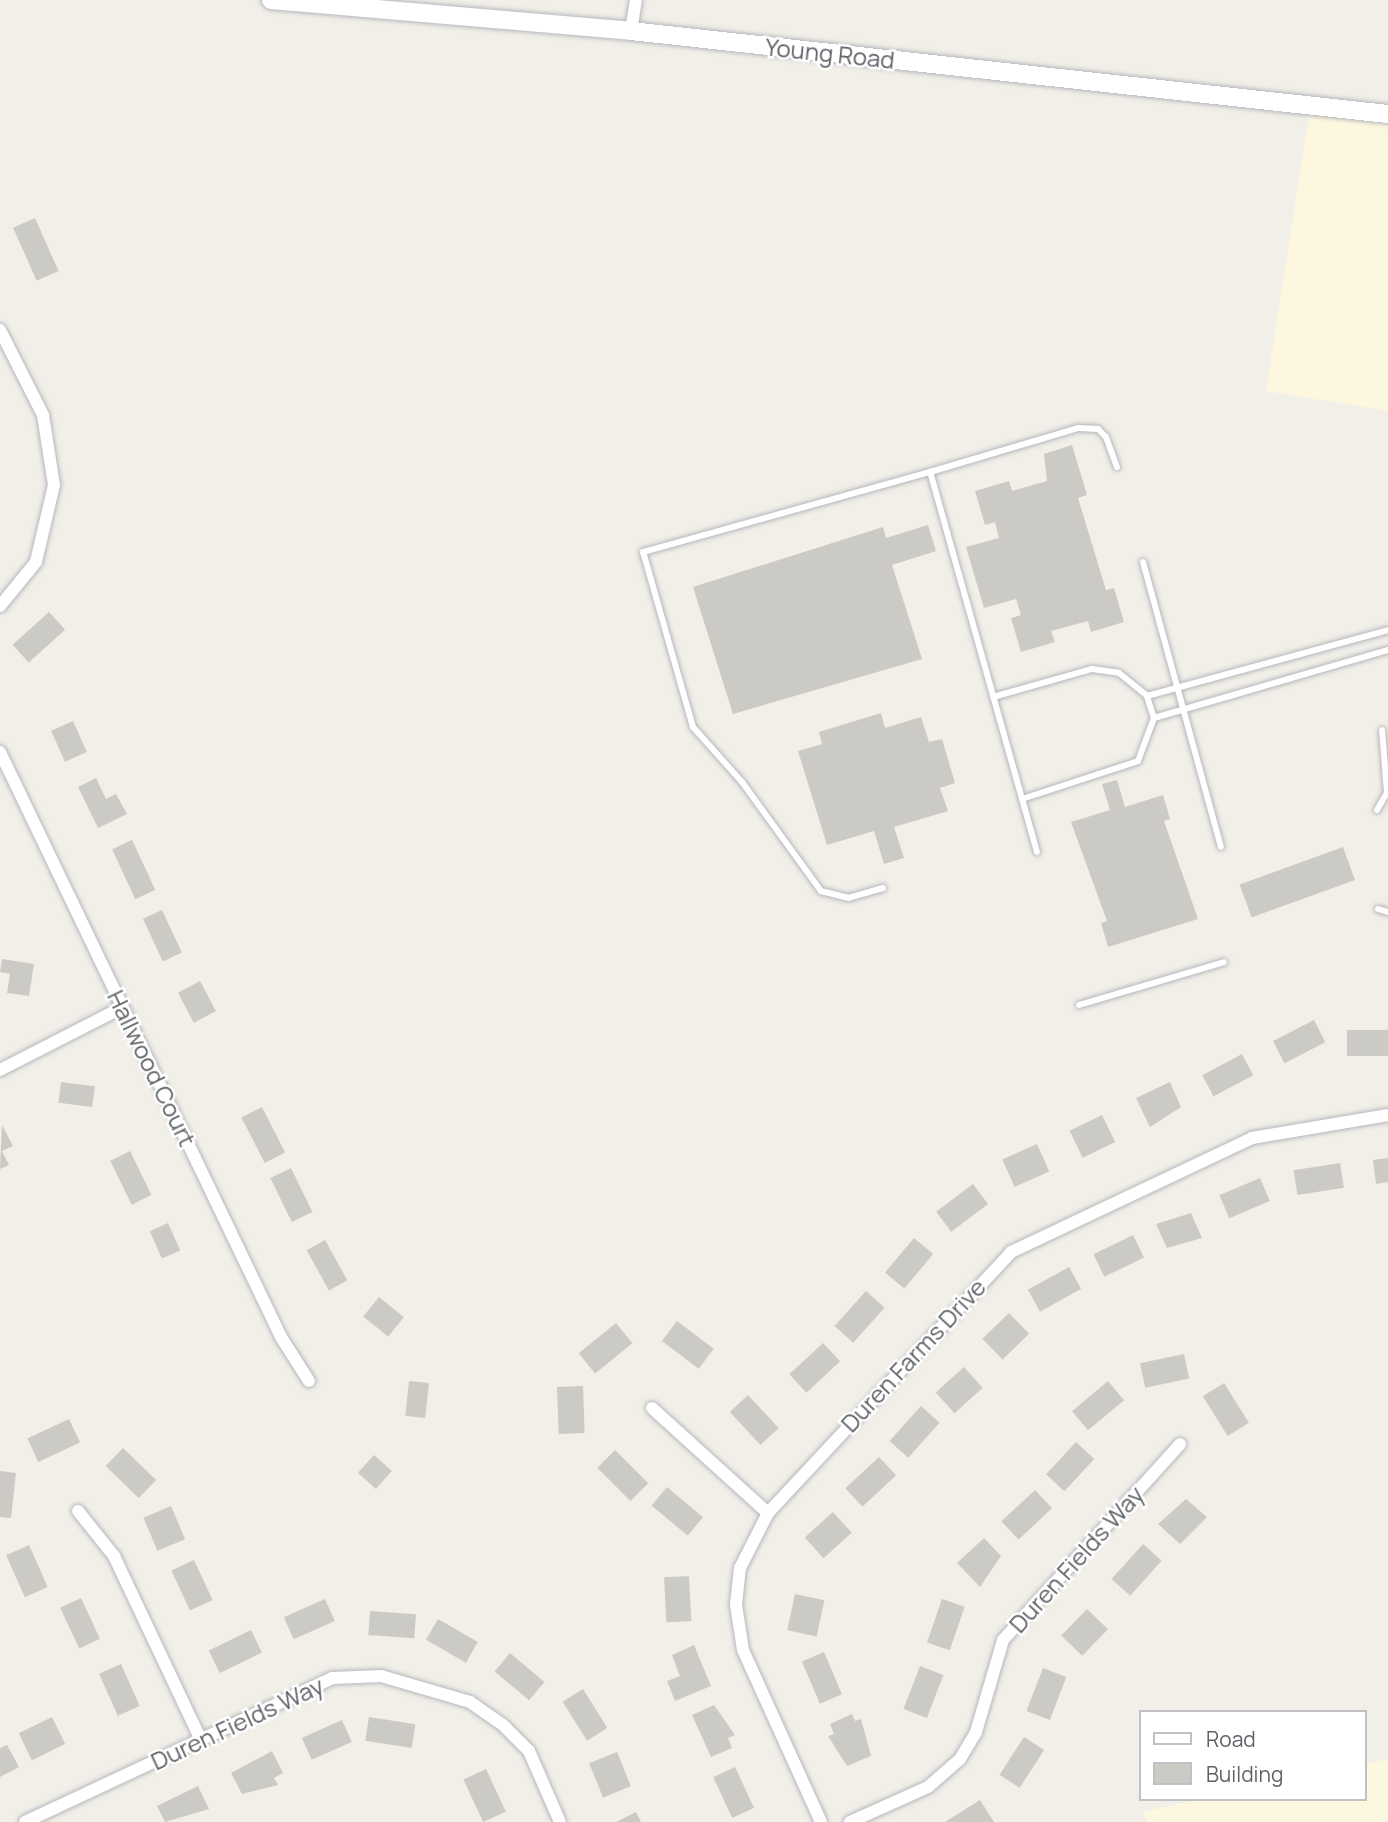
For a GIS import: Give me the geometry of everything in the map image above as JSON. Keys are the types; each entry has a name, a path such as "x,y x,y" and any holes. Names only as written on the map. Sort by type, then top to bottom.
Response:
{"street":[{"name":"Young Road","path":"271,0 631,32 1388,114"},
{"path":"631,32 636,0"},
{"path":"0,330 43,415 54,485 36,562 0,606"},
{"name":"Hallwood Court","path":"0,752 281,1337 309,1381"},
{"path":"0,1070 123,1007"},
{"name":"Duren Farms Drive","path":"821,1822 743,1650 736,1605 740,1568 768,1513 1011,1252 1252,1138 1388,1115"},
{"path":"652,1408 768,1513"},
{"name":"Duren Fields Way","path":"850,1822 928,1787 960,1759 976,1732 1003,1640 1180,1444"},
{"path":"78,1511 114,1556 201,1740"},
{"name":"Duren Fields Way","path":"25,1822 332,1678 381,1675 424,1684 470,1702 503,1725 529,1751 560,1822"}],"lane":[{"path":"883,888 849,898 821,891 742,782 693,727 642,552 1079,428 1098,429 1106,437 1117,467"},
{"path":"930,472 1037,852"},
{"path":"1143,562 1221,847"},
{"path":"1147,696 1388,629"},
{"path":"1154,718 1388,650"},
{"path":"993,697 1092,669 1119,673 1147,696 1154,718 1147,747 1126,771 1022,799"},
{"path":"1377,810 1387,793 1382,730"},
{"path":"1378,909 1388,912"},
{"path":"1079,1006 1224,962"}],"shaded area":[{"path":"1310,108 1388,111 1388,411 1266,391"},
{"path":"1388,1759 1388,1822 1148,1822 1143,1812 1191,1801 1367,1801 1367,1764"}],"building":[{"path":"35,218 59,271 37,281 13,228"},
{"path":"1072,445 1087,495 1078,498 1106,590 1114,588 1124,622 1091,632 1088,621 1051,631 1055,642 1021,652 1011,618 1021,615 1016,599 984,608 966,547 999,538 995,522 985,525 975,491 1009,481 1012,491 1047,481 1044,454"},
{"path":"928,525 936,551 892,565 922,659 733,714 693,587 883,527 886,538"},
{"path":"49,612 65,630 29,663 13,645"},
{"path":"881,713 885,728 921,717 929,742 942,739 955,783 940,788 948,811 894,827 904,858 884,864 874,831 827,845 798,751 822,744 819,732"},
{"path":"73,721 87,752 65,762 51,731"},
{"path":"96,778 106,799 116,794 127,814 98,828 78,787"},
{"path":"1117,780 1125,807 1163,795 1170,819 1164,821 1198,919 1108,947 1101,923 1107,921 1071,822 1110,810 1102,784"},
{"path":"132,840 155,890 135,899 112,849"},
{"path":"1343,847 1355,880 1252,918 1240,885"},
{"path":"162,910 182,953 163,961 143,919"},
{"path":"2,959 34,964 29,996 7,993 10,974 0,972"},
{"path":"200,981 216,1011 194,1023 178,993"},
{"path":"1314,1020 1325,1042 1284,1063 1273,1041"},
{"path":"1347,1030 1388,1030 1388,1056 1347,1056"},
{"path":"1242,1054 1253,1075 1214,1096 1202,1075"},
{"path":"61,1082 95,1086 92,1107 58,1103"},
{"path":"1170,1082 1181,1107 1150,1127 1136,1098"},
{"path":"262,1107 285,1152 265,1163 242,1117"},
{"path":"1102,1115 1115,1142 1083,1158 1070,1131"},
{"path":"2,1125 13,1146 2,1151 9,1165 0,1169"},
{"path":"1037,1144 1049,1171 1014,1187 1002,1159"},
{"path":"130,1151 151,1195 132,1205 110,1161"},
{"path":"1388,1158 1388,1182 1376,1184 1373,1160"},
{"path":"1340,1163 1344,1188 1297,1195 1294,1170"},
{"path":"291,1168 312,1212 292,1222 270,1178"},
{"path":"1260,1178 1270,1201 1229,1218 1219,1195"},
{"path":"973,1184 988,1204 951,1232 936,1212"},
{"path":"1191,1213 1202,1238 1167,1248 1156,1224"},
{"path":"168,1223 180,1250 162,1259 150,1231"},
{"path":"1133,1235 1144,1257 1104,1277 1093,1254"},
{"path":"914,1238 933,1254 904,1289 885,1272"},
{"path":"325,1240 347,1280 329,1290 307,1250"},
{"path":"1069,1267 1081,1289 1040,1312 1028,1290"},
{"path":"866,1291 885,1308 853,1343 835,1326"},
{"path":"379,1297 404,1317 388,1337 363,1316"},
{"path":"1009,1313 1029,1334 1003,1360 982,1339"},
{"path":"677,1321 714,1349 699,1369 662,1341"},
{"path":"616,1323 632,1343 595,1373 579,1353"},
{"path":"823,1343 840,1361 806,1393 789,1374"},
{"path":"1184,1354 1189,1378 1145,1388 1140,1363"},
{"path":"964,1367 983,1388 954,1413 936,1392"},
{"path":"409,1381 429,1383 425,1418 405,1416"},
{"path":"1108,1381 1124,1400 1088,1430 1072,1411"},
{"path":"1224,1383 1249,1423 1228,1436 1203,1396"},
{"path":"583,1386 585,1433 559,1434 557,1387"},
{"path":"748,1395 779,1428 760,1445 730,1412"},
{"path":"921,1406 940,1423 908,1458 890,1441"},
{"path":"69,1419 80,1443 38,1462 27,1438"},
{"path":"1076,1442 1094,1459 1064,1491 1046,1474"},
{"path":"123,1448 156,1480 139,1498 106,1466"},
{"path":"615,1450 648,1483 631,1501 597,1468"},
{"path":"374,1455 392,1471 376,1489 358,1473"},
{"path":"879,1457 896,1475 862,1507 845,1488"},
{"path":"0,1471 16,1473 11,1518 0,1517"},
{"path":"667,1487 703,1517 688,1536 652,1505"},
{"path":"1035,1490 1052,1508 1018,1540 1001,1521"},
{"path":"1186,1499 1207,1517 1180,1544 1158,1524"},
{"path":"171,1506 185,1539 157,1551 143,1518"},
{"path":"833,1512 852,1533 823,1558 805,1537"},
{"path":"984,1538 1001,1556 980,1587 957,1563"},
{"path":"1143,1544 1162,1561 1130,1596 1112,1579"},
{"path":"29,1545 48,1587 25,1597 6,1555"},
{"path":"194,1560 213,1600 190,1610 171,1571"},
{"path":"689,1576 691,1621 666,1622 664,1577"},
{"path":"795,1594 824,1600 817,1636 787,1630"},
{"path":"81,1598 100,1639 79,1649 60,1608"},
{"path":"325,1599 335,1621 294,1639 284,1617"},
{"path":"942,1599 965,1607 950,1650 927,1642"},
{"path":"1087,1609 1108,1629 1082,1656 1061,1636"},
{"path":"370,1611 416,1614 414,1638 368,1635"},
{"path":"438,1619 478,1642 466,1663 426,1640"},
{"path":"251,1630 262,1652 220,1673 209,1651"},
{"path":"694,1645 711,1686 675,1701 667,1681 680,1676 672,1655"},
{"path":"824,1652 842,1694 820,1704 802,1661"},
{"path":"510,1653 544,1682 529,1700 495,1671"},
{"path":"121,1664 140,1706 118,1716 99,1674"},
{"path":"920,1666 943,1675 927,1718 904,1709"},
{"path":"1043,1668 1066,1677 1050,1720 1027,1711"},
{"path":"583,1689 607,1728 587,1741 563,1702"},
{"path":"714,1705 735,1735 728,1738 732,1748 711,1757 692,1715"},
{"path":"852,1714 855,1721 861,1719 871,1756 847,1766 828,1736 834,1734 830,1724"},
{"path":"52,1717 65,1744 32,1760 19,1733"},
{"path":"369,1717 415,1724 412,1748 365,1741"},
{"path":"342,1720 352,1742 312,1760 302,1738"},
{"path":"1024,1737 1044,1750 1020,1788 999,1775"},
{"path":"7,1745 19,1767 0,1777 0,1748"},
{"path":"272,1751 283,1773 274,1778 278,1785 242,1794 231,1773"},
{"path":"617,1752 631,1786 603,1798 589,1763"},
{"path":"735,1767 754,1808 732,1818 713,1777"},
{"path":"486,1769 506,1812 483,1822 463,1780"},
{"path":"198,1786 209,1809 165,1822 157,1806"},
{"path":"980,1800 994,1822 945,1822"},
{"path":"636,1812 641,1822 616,1822"}]}
